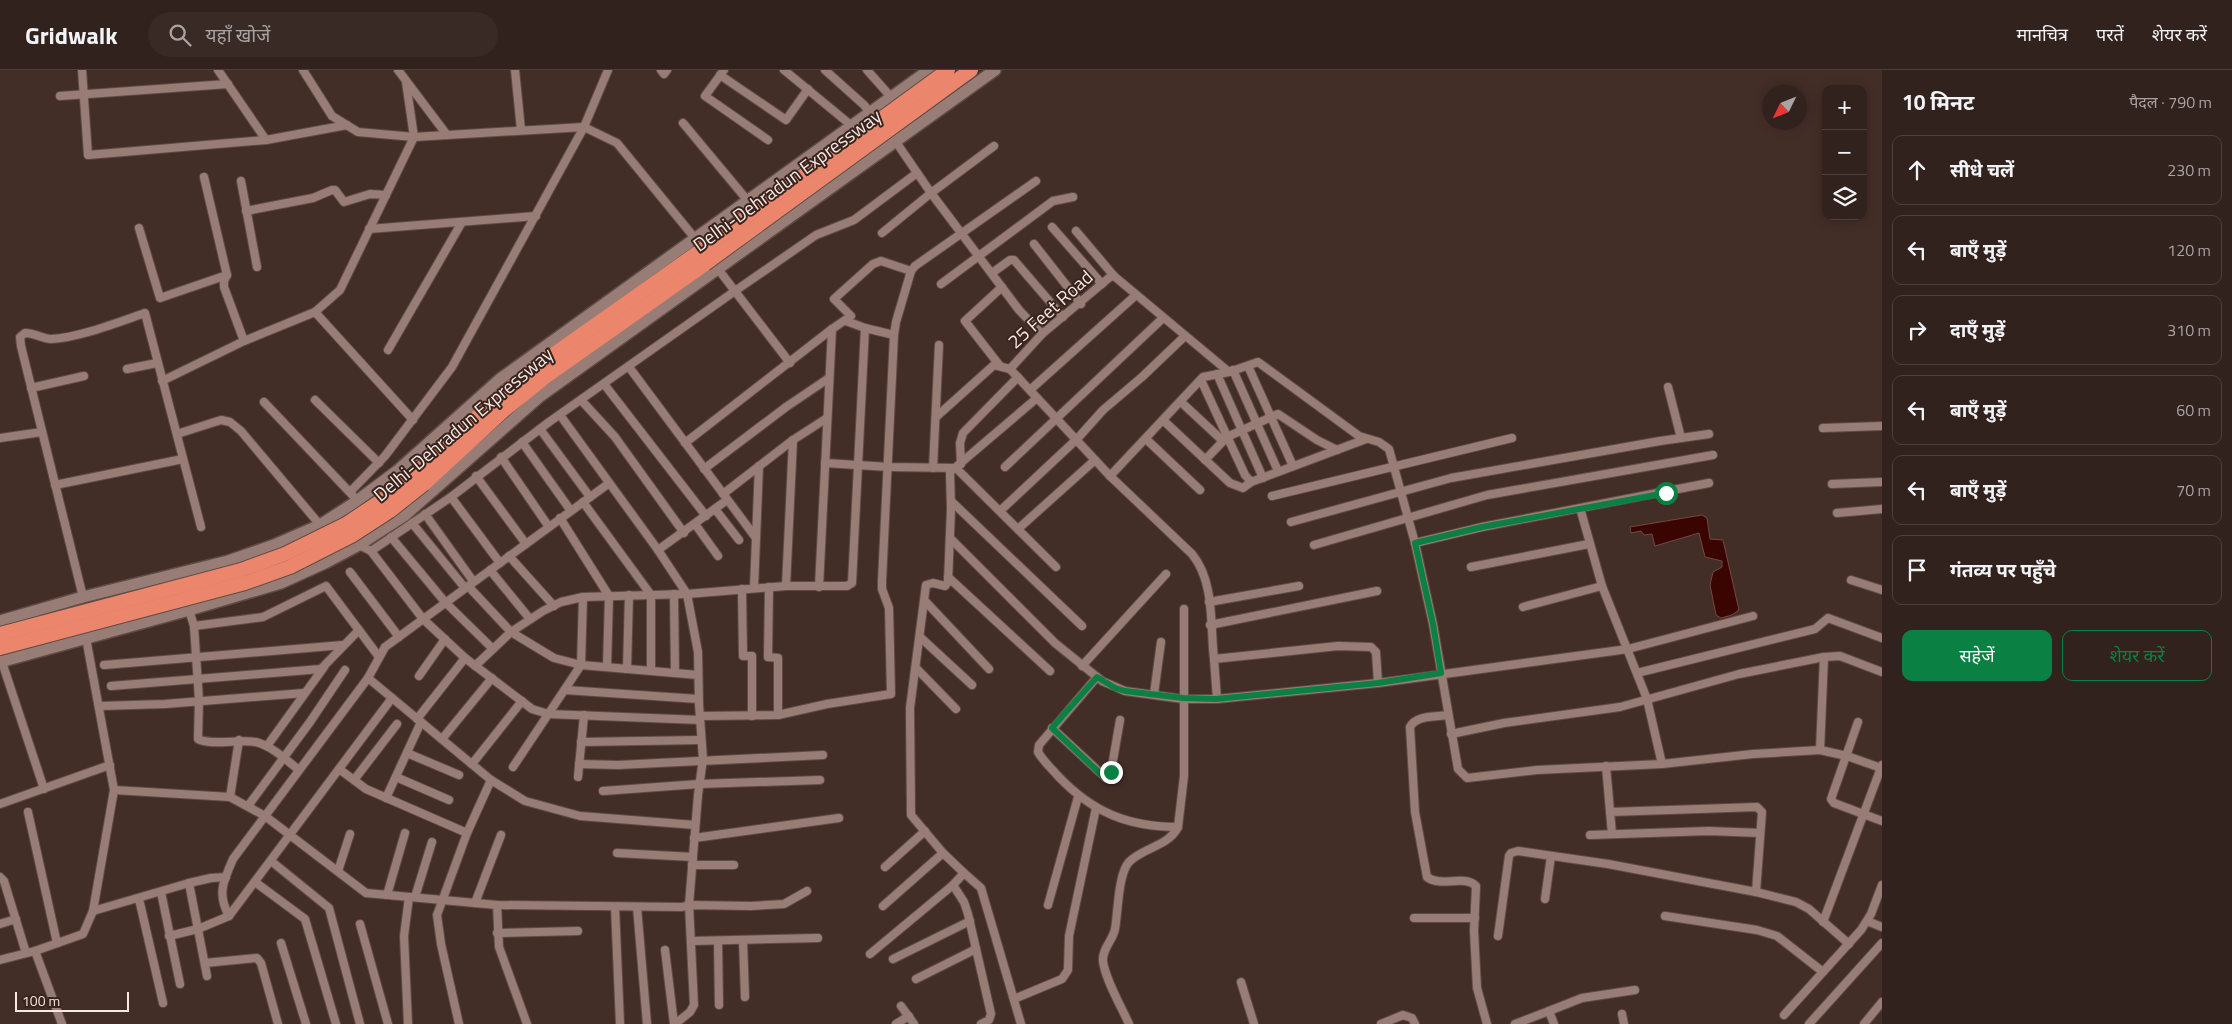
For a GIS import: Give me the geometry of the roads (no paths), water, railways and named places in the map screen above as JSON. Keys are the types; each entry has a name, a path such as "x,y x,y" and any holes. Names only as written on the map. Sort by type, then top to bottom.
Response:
{"highway":[{"name":"Delhi-Dehradun Expressway","path":"0,634 241,570 293,550 346,524 399,487 494,401 536,368 948,70"},
{"name":"Delhi-Dehradun Expressway","path":"1,657 245,583 305,560 353,536 407,498 501,413 544,378 971,70"}],"street":[{"path":"82,70 88,155 266,140 347,125"},
{"path":"218,70 266,140"},
{"path":"303,70 332,116 358,132 414,137 584,127 617,143 695,238 790,364"},
{"path":"398,70 446,135"},
{"path":"515,70 521,130"},
{"path":"354,496 452,367 584,127 608,70"},
{"path":"661,70 664,74 667,70"},
{"path":"784,70 852,126"},
{"path":"825,70 864,104 870,112"},
{"path":"867,70 891,98"},
{"path":"0,621 83,597 228,561 274,545 320,525 354,496 397,471 500,379 929,70"},
{"path":"44,789 1,657 86,638 281,583 360,545 404,516 540,397 995,70"},
{"path":"768,140 704,96 722,72 786,120 808,89"},
{"path":"162,380 244,340 315,312 340,290 414,137 406,82"},
{"path":"60,96 228,84"},
{"path":"683,123 748,200"},
{"path":"896,142 931,193 1019,310 1042,334"},
{"path":"882,233 931,193 994,146"},
{"path":"372,551 451,497 501,457 735,291 816,235 854,220 917,173"},
{"path":"204,177 227,275 224,287 244,340"},
{"path":"241,181 257,267"},
{"path":"360,545 372,551 423,619 465,658 532,709 548,714 700,718 778,715 827,704 891,694 889,608 882,589 882,581 896,322 911,272 915,266 1036,181"},
{"path":"246,211 313,198 332,190 335,190 344,202 370,194 386,195"},
{"path":"941,284 1053,201 1073,197"},
{"path":"370,229 536,216"},
{"path":"388,350 462,222"},
{"path":"1052,226 1102,284"},
{"path":"139,228 160,298 227,275"},
{"path":"1076,230 1114,276 1185,336 1231,371 1278,471"},
{"path":"1034,244 1081,304"},
{"path":"992,273 1012,260 1063,317"},
{"path":"686,443 790,364 832,329 846,321 851,316 834,299 873,264 881,261 911,272"},
{"name":"25 Feet Road","path":"1010,369 1042,334 1081,304 1110,277 1114,276"},
{"path":"1000,366 965,321 1002,287"},
{"path":"1030,390 1136,295"},
{"path":"315,312 413,420"},
{"path":"0,960 35,951 82,934 93,911 114,790 86,638 83,597 20,337 25,333 38,334 49,339 99,328 145,313 201,527"},
{"path":"1005,467 1163,318"},
{"path":"846,321 894,335"},
{"path":"475,666 511,632 530,619 554,606 583,597 687,594 742,588 786,586 847,586 852,583 865,328"},
{"path":"819,587 832,329"},
{"path":"1000,511 1077,439 1104,410 1185,336"},
{"path":"933,468 939,345"},
{"path":"1110,476 1204,377 1258,362 1366,440 1379,442 1388,448 1415,543 1433,624 1458,769 1463,776 1467,778 1606,766 1662,764 1753,754 1820,750 1881,767 1823,922"},
{"path":"127,369 157,363"},
{"path":"936,417 994,365 1010,369 1018,377 1110,476 1192,554 1200,564 1208,589 1216,699"},
{"path":"629,366 756,538"},
{"path":"1248,366 1294,466"},
{"path":"1217,374 1263,478"},
{"path":"31,388 84,376"},
{"path":"1018,377 963,433 960,443 959,466 1000,511 1056,567"},
{"path":"704,469 786,407 830,378"},
{"path":"1201,380 1225,439 1245,475 1251,482"},
{"path":"604,384 706,516"},
{"path":"1668,387 1681,438"},
{"path":"1021,1024 981,888 943,853 912,817 910,708 925,601 925,589 928,583 945,586 948,577 951,500 950,472 1037,398"},
{"path":"315,400 379,463"},
{"path":"581,400 615,437 684,532"},
{"path":"264,402 354,496"},
{"path":"1181,402 1225,439"},
{"path":"560,415 608,484 658,550 687,594 698,652 698,699 703,760 699,784 689,905 694,1005 690,1012 674,1024 665,950"},
{"path":"1205,460 1225,439 1270,417 1281,415 1317,440 1337,450"},
{"path":"658,550 715,509 725,497 759,466 793,440 828,418"},
{"path":"177,434 221,420 230,422 241,432 320,525"},
{"path":"1164,421 1235,487 1243,488 1251,482 1278,471 1366,440"},
{"path":"1823,428 1882,426"},
{"path":"540,429 651,595 651,671"},
{"path":"0,438 42,432"},
{"path":"1291,522 1469,475 1709,434"},
{"path":"1272,496 1512,438"},
{"path":"1146,439 1200,490"},
{"path":"786,586 793,440"},
{"path":"522,442 571,511"},
{"path":"1314,545 1487,495 1713,455"},
{"path":"501,457 548,527"},
{"path":"55,485 183,459"},
{"path":"1018,529 1095,460"},
{"path":"825,463 933,468 959,466"},
{"path":"754,588 759,466"},
{"path":"476,476 526,544"},
{"path":"1832,484 1882,482"},
{"path":"229,916 221,899 226,877 233,860 368,678 385,647 608,484"},
{"path":"1415,543 1482,527 1708,484"},
{"path":"451,497 500,563"},
{"path":"951,500 1082,626"},
{"path":"1580,508 1602,586 1647,699 1662,764"},
{"path":"715,509 739,540"},
{"path":"1837,513 1882,509"},
{"path":"425,514 469,585"},
{"path":"560,518 609,596 606,668"},
{"path":"412,523 511,632 554,658 581,666 698,675"},
{"path":"695,524 718,556"},
{"path":"391,537 445,602 493,649"},
{"path":"950,538 1044,633 1097,677 1115,688 1183,698 1216,699 1378,683 1441,673 1628,650 1753,616"},
{"path":"1471,567 1589,544"},
{"path":"509,556 554,606"},
{"path":"490,570 530,619"},
{"path":"350,572 399,637"},
{"path":"1082,666 1166,574"},
{"path":"948,577 1050,671"},
{"path":"1851,580 1882,590"},
{"path":"194,626 263,617 326,586 379,657"},
{"path":"1209,602 1300,586"},
{"path":"1524,607 1602,586"},
{"path":"769,587 768,657 778,658 778,715"},
{"path":"742,588 743,656 752,656 752,716"},
{"path":"1210,625 1377,591"},
{"path":"674,594 675,673"},
{"path":"627,669 629,595"},
{"path":"513,767 581,666 583,597"},
{"path":"925,601 989,669"},
{"path":"1129,1024 1106,972 1103,962 1104,952 1114,932 1126,866 1136,857 1174,835 1178,827 1184,776 1184,609"},
{"path":"189,610 194,626 198,679 198,739 204,742 239,740 255,742 267,746 299,770"},
{"path":"1637,673 1815,629 1828,618 1882,638"},
{"path":"267,746 324,666 342,645 359,630"},
{"path":"920,637 972,685"},
{"path":"419,676 445,639"},
{"path":"1154,694 1161,642"},
{"path":"104,665 342,645"},
{"path":"1214,659 1338,646 1371,647 1376,652 1378,683"},
{"path":"1451,734 1504,723 1568,716 1620,707 1739,674 1824,657 1840,656 1849,658 1882,672"},
{"path":"1820,750 1824,657"},
{"path":"386,798 407,753 419,720 465,658"},
{"path":"110,686 321,669 324,666"},
{"path":"916,668 956,709"},
{"path":"248,806 346,670"},
{"path":"1097,677 1052,728 1039,745 1038,752 1078,796 1096,808 1149,826 1178,827"},
{"path":"368,678 491,780 525,801 564,813 696,825"},
{"path":"442,739 492,678"},
{"path":"565,690 698,699"},
{"path":"100,706 304,693"},
{"path":"169,936 198,929 229,916 292,835 392,698"},
{"path":"472,764 522,701"},
{"path":"578,777 584,715"},
{"path":"1448,715 1419,719 1410,726 1415,812 1427,878 1435,881 1469,882 1473,884 1477,891 1475,918 1477,988 1487,1024"},
{"path":"1052,728 1106,778 1111,772 1120,720"},
{"path":"1858,722 1831,796 1832,801 1882,821"},
{"path":"354,780 397,724"},
{"path":"230,797 239,740"},
{"path":"581,742 702,740"},
{"path":"407,753 459,775"},
{"path":"579,764 618,765 823,755"},
{"path":"0,804 110,765"},
{"path":"1606,766 1612,834"},
{"path":"340,769 366,789 467,833"},
{"path":"396,776 449,800"},
{"path":"459,1024 441,944 438,915 467,833 491,780"},
{"path":"603,791 699,784 820,780"},
{"path":"114,790 230,797 265,816 292,835 366,893 497,905 682,907 689,905 750,906 784,904 807,891"},
{"path":"1048,905 1078,796"},
{"path":"1610,812 1757,807 1762,812 1756,892"},
{"path":"1014,1000 1062,979 1068,970 1070,936 1096,808"},
{"path":"28,812 57,943"},
{"path":"694,838 839,818"},
{"path":"885,867 925,830"},
{"path":"1590,835 1709,831 1760,833"},
{"path":"387,895 405,832"},
{"path":"338,871 350,834"},
{"path":"475,902 501,834"},
{"path":"408,1024 404,936 412,897 432,842"},
{"path":"1498,936 1509,856 1511,853 1518,851 1608,864 1756,892 1796,902 1809,909 1848,944"},
{"path":"617,853 734,865"},
{"path":"883,906 943,853"},
{"path":"1545,899 1551,856"},
{"path":"271,861 329,908 360,1024"},
{"path":"870,954 953,885 964,873"},
{"path":"0,877 4,881 4,895 16,919 26,953"},
{"path":"93,911 189,883 226,877"},
{"path":"254,882 305,919 336,1024"},
{"path":"189,883 207,976"},
{"path":"953,885 964,902 970,921 991,1014 989,1020 981,1024"},
{"path":"1784,1015 1868,920 1882,885"},
{"path":"160,892 180,984"},
{"path":"139,899 163,1004"},
{"path":"497,905 499,947 527,1024"},
{"path":"615,907 620,1024"},
{"path":"637,907 647,1024"},
{"path":"1665,916 1757,930 1777,936 1823,972"},
{"path":"1414,918 1475,918"},
{"path":"0,924 16,919"},
{"path":"1868,920 1882,927"},
{"path":"893,959 970,921"},
{"path":"360,924 388,1024"},
{"path":"497,933 578,931"},
{"path":"691,941 818,938"},
{"path":"744,940 745,997"},
{"path":"718,941 719,1005"},
{"path":"281,943 306,1024"},
{"path":"1810,1024 1882,943"},
{"path":"916,979 976,949"},
{"path":"35,951 62,1024"},
{"path":"204,963 257,958 261,963 278,1024"},
{"path":"1241,982 1254,1024"},
{"path":"1515,1024 1582,998 1635,990"},
{"path":"1864,1024 1882,1002"},
{"path":"902,1006 914,1024"},
{"path":"1549,1011 1554,1024"},
{"path":"1622,1014 1624,1024"},
{"path":"1381,1024 1403,1015 1412,1018 1415,1024"},
{"path":"896,1024 909,1016"}]}
